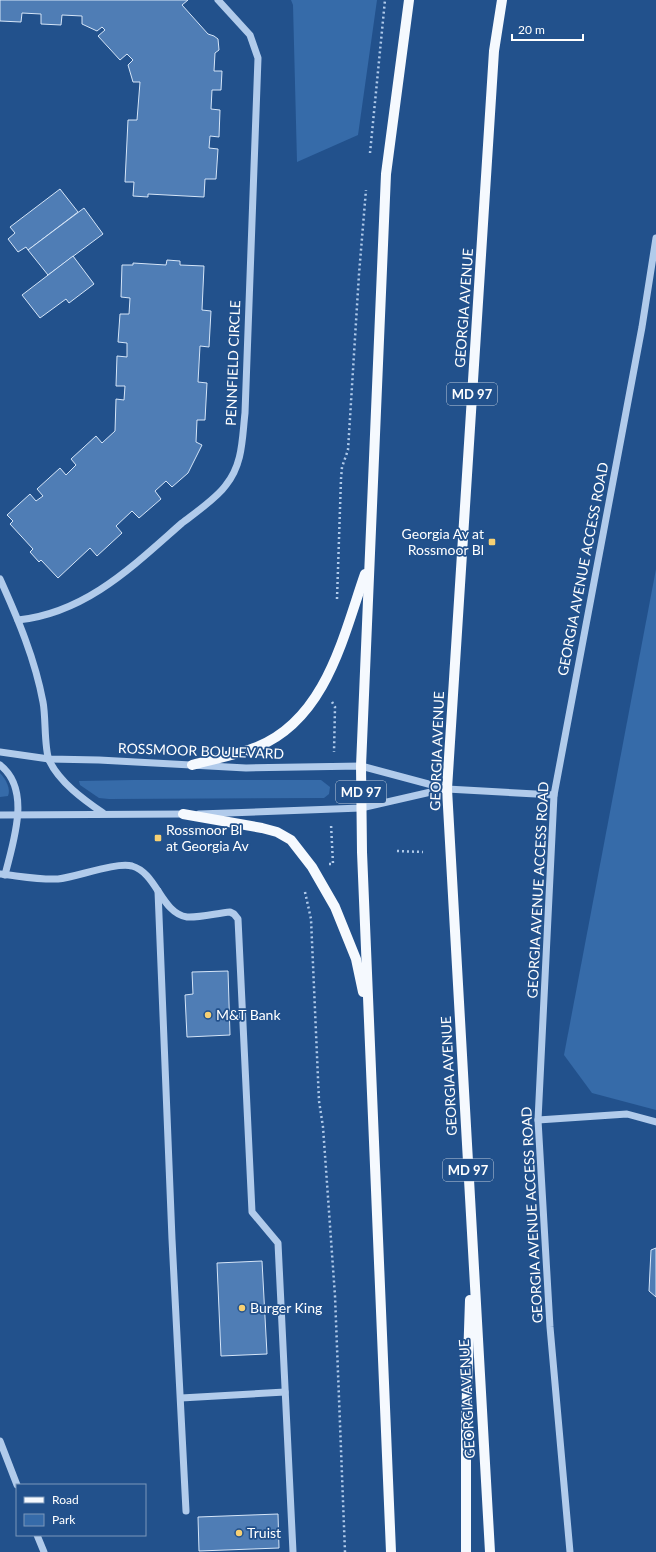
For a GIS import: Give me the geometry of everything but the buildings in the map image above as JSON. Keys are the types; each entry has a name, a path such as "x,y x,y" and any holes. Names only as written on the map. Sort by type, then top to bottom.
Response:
{"main road":[{"name":"MD 97","path":"391,1552 360,808 386,174 409,0"},
{"name":"GEORGIA AVENUE","path":"490,1552 446,789 494,51 502,0"},
{"path":"192,765 257,747 282,733 306,711 329,674 369,562"},
{"path":"183,814 262,828 277,832 291,840 312,867 345,929 356,959 369,1021"},
{"path":"466,1552 466,1421 471,1229"}],"street":[{"name":"PENNFIELD CIRCLE","path":"18,620 40,618 74,604 105,588 226,486 241,456 258,58 250,35 218,0"},
{"name":"GEORGIA AVENUE ACCESS ROAD","path":"570,1552 550,1327 538,1120 554,795 640,334 656,238"},
{"path":"0,579 18,620 34,665 43,704 49,759 76,795 103,813"},
{"name":"ROSSMOOR BOULEVARD","path":"0,752 49,759 99,760 246,768 361,766 446,789 554,795"},
{"path":"0,765 8,772 14,784 17,797 18,816 3,874 57,879 115,867 131,866 139,869 176,913 188,917 230,912 238,919 252,1212 278,1243 293,1552"},
{"name":"ROSSMOOR BOULEVARD","path":"0,815 18,816 103,813 183,814 360,808 446,789"},
{"path":"158,891 186,1511"},
{"path":"538,1120 627,1114 656,1122"},
{"path":"181,1398 285,1392"},
{"path":"0,1441 17,1484"},
{"path":"37,1536 44,1552"}],"path":[{"path":"369,159 385,0"},
{"path":"337,600 341,479 342,467 348,450 359,274 367,182"},
{"path":"329,698 335,707 334,755"},
{"path":"326,865 332,864 331,823"},
{"path":"397,851 423,852"},
{"path":"304,888 311,926 319,1101 323,1127 334,1296 345,1552"}],"green space":[{"path":"291,0 377,0 358,135 297,162 293,5"},
{"path":"656,569 656,1110 592,1093 564,1055"},
{"path":"0,773 7,784 9,790 8,796 0,797"},
{"path":"321,780 330,787 329,794 324,798 109,799 99,798 80,785 79,781"}],"place":[{"name":"Georgia Av at Rossmoor Bl","path":"492,542"},
{"name":"Rossmoor Bl at Georgia Av","path":"158,838"},
{"name":"M&T Bank","path":"208,1015"},
{"name":"Burger King","path":"242,1308"},
{"name":"Truist","path":"239,1533"}]}
